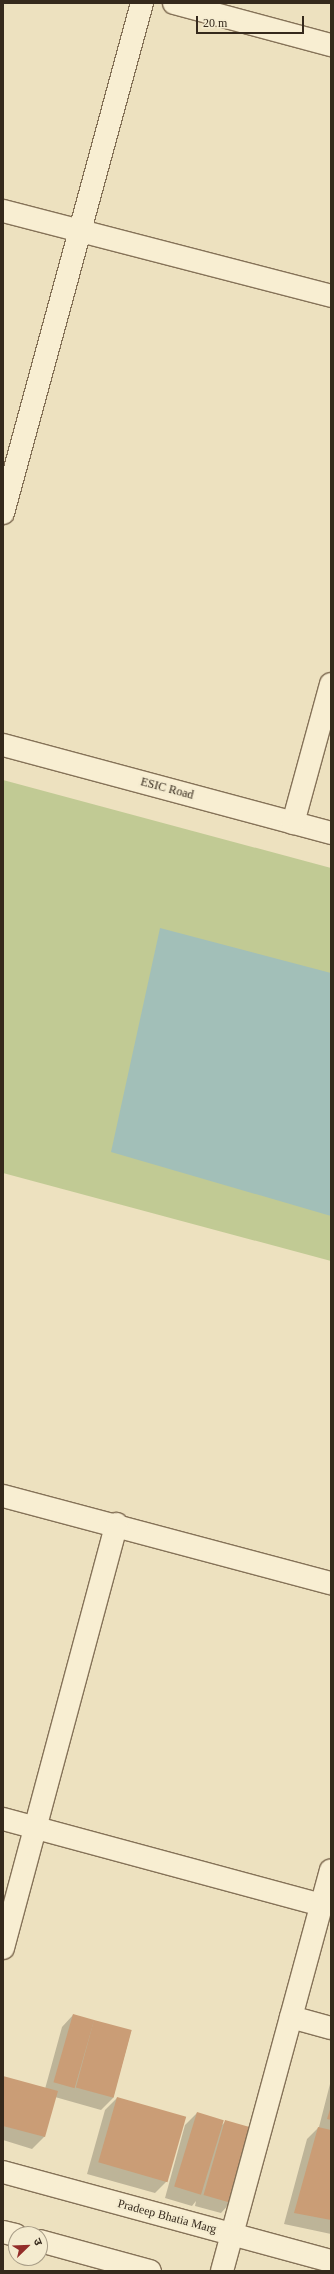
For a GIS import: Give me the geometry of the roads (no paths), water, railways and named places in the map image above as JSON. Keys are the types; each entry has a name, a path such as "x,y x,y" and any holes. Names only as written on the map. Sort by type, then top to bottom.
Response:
{"street":[{"path":"3,513 142,3"},
{"path":"174,3 331,45"},
{"path":"3,211 331,296"},
{"path":"293,823 331,684"},
{"name":"ESIC Road","path":"3,745 331,833"},
{"path":"3,1496 117,1524 331,1582"},
{"path":"3,1948 117,1524"},
{"path":"3,1819 322,1905"},
{"path":"222,2271 331,1871"},
{"path":"291,2017 331,2028"},
{"name":"Pradeep Bhatia Marg","path":"3,2172 331,2261"},
{"path":"48,2243 150,2271"}],"water":[{"path":"160,928 331,973 331,1216 111,1152"}]}
